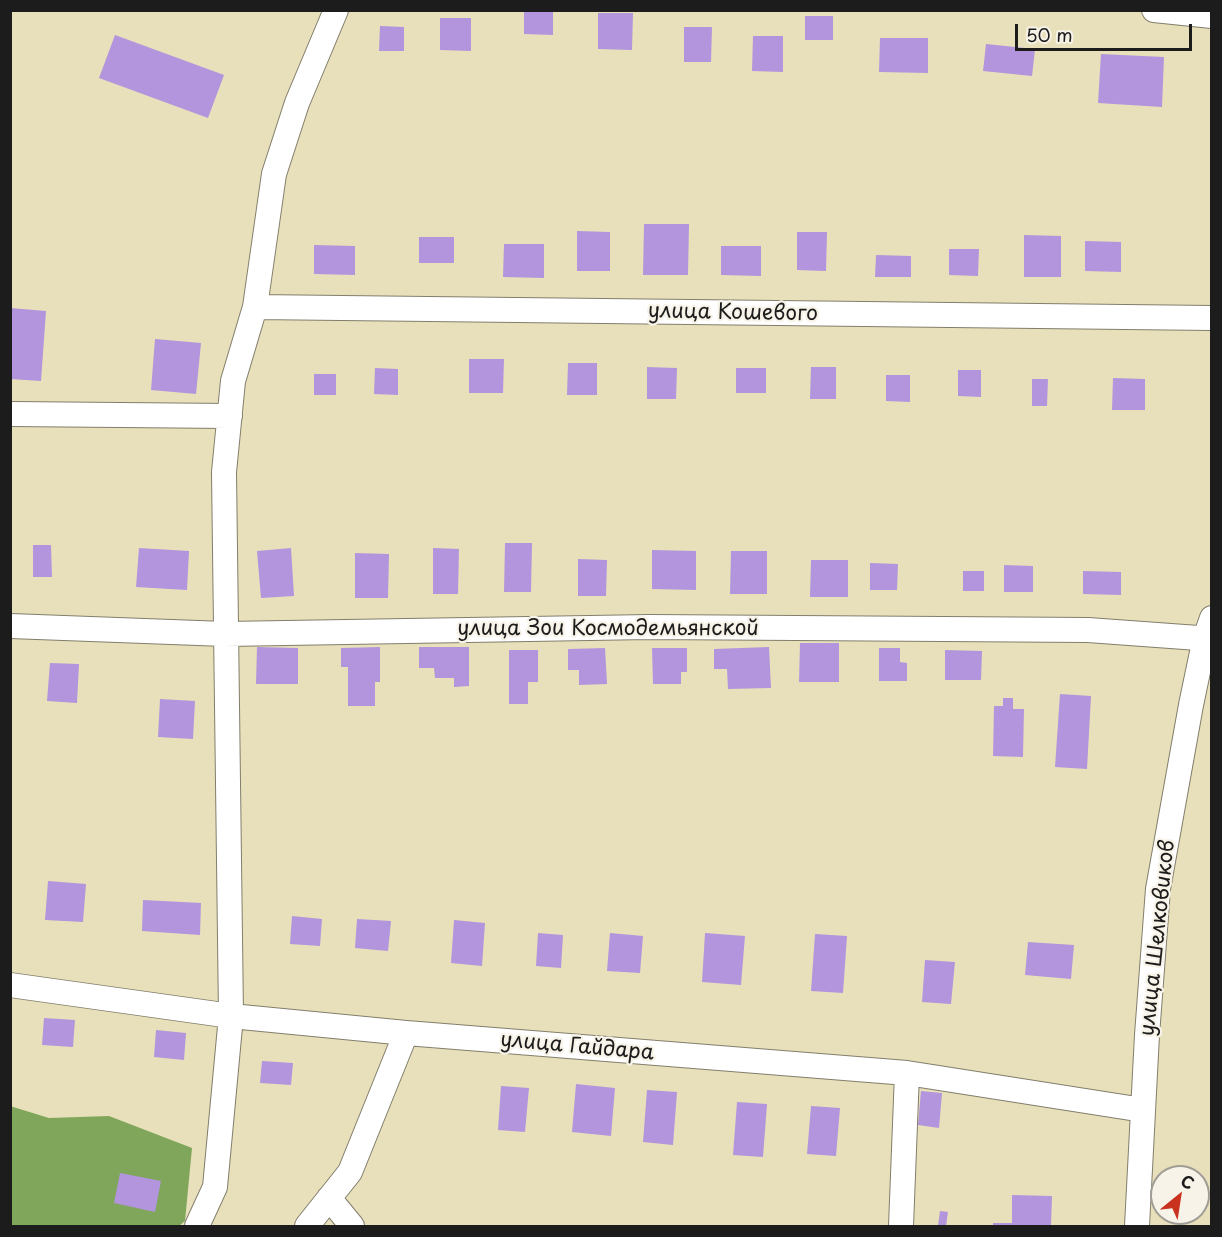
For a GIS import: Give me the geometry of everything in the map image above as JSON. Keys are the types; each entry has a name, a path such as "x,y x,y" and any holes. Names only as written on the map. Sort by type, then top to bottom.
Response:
{"street":[{"path":"197,1227 216,1187 231,1016 224,472 233,381 255,307 274,174 297,103 336,10"},
{"path":"1154,10 1212,16"},
{"name":"улица Кошевого","path":"255,307 1212,318"},
{"path":"10,414 230,416"},
{"name":"улица Зои Космодемьянской","path":"10,626 225,634 662,627 1209,632"},
{"name":"улица Шелковиков","path":"1137,1227 1158,889 1191,705 1209,632"},
{"name":"улица Гайдара","path":"10,985 231,1016 406,1033 907,1073 1143,1110"},
{"path":"307,1227 350,1172 406,1033"},
{"path":"901,1227 907,1073"},
{"path":"329,1198 352,1227"}],"green space":[{"path":"10,1106 49,1118 109,1116 192,1148 185,1221 179,1226 11,1226"}],"building":[{"path":"524,10 553,10 553,35 524,34"},
{"path":"598,13 633,13 632,50 598,49"},
{"path":"805,16 833,16 833,40 805,40"},
{"path":"440,18 471,18 471,51 440,50"},
{"path":"380,26 404,27 404,51 379,51"},
{"path":"684,27 712,27 711,62 684,62"},
{"path":"115,35 224,75 208,118 99,78"},
{"path":"753,36 783,36 783,72 752,71"},
{"path":"880,38 928,38 928,73 879,72"},
{"path":"986,44 1035,49 1032,76 983,71"},
{"path":"1101,54 1164,57 1162,107 1098,103"},
{"path":"644,224 689,224 688,275 643,275"},
{"path":"577,231 610,232 610,271 577,271"},
{"path":"797,232 827,232 826,271 797,270"},
{"path":"1024,235 1061,236 1061,277 1024,277"},
{"path":"419,237 454,237 454,263 419,263"},
{"path":"1085,241 1121,242 1121,272 1085,271"},
{"path":"504,244 544,244 544,278 503,277"},
{"path":"314,245 355,246 355,275 314,274"},
{"path":"721,246 761,246 761,276 721,275"},
{"path":"949,249 979,249 978,276 949,275"},
{"path":"876,255 911,256 911,277 875,277"},
{"path":"10,308 46,311 41,381 10,379"},
{"path":"155,339 201,343 196,394 151,390"},
{"path":"469,359 504,359 503,393 469,393"},
{"path":"568,363 597,363 597,395 567,395"},
{"path":"647,367 677,368 676,399 647,399"},
{"path":"811,367 836,367 836,399 810,399"},
{"path":"375,368 398,369 398,395 374,394"},
{"path":"736,368 766,368 766,393 736,393"},
{"path":"958,370 981,370 981,397 958,396"},
{"path":"314,374 336,374 336,395 314,395"},
{"path":"886,375 910,375 910,402 886,401"},
{"path":"1113,378 1145,379 1145,410 1112,410"},
{"path":"1032,379 1048,379 1047,406 1032,406"},
{"path":"505,543 532,543 531,592 504,592"},
{"path":"33,545 51,545 52,577 33,577"},
{"path":"139,548 189,551 187,590 136,587"},
{"path":"291,548 294,596 261,598 257,551"},
{"path":"433,548 459,549 458,594 433,594"},
{"path":"652,550 696,551 696,590 652,589"},
{"path":"731,551 767,551 767,594 730,594"},
{"path":"355,553 389,554 388,598 355,598"},
{"path":"578,559 607,560 606,596 578,596"},
{"path":"811,560 848,560 848,597 810,597"},
{"path":"870,563 898,564 897,590 870,590"},
{"path":"1004,565 1033,566 1033,592 1004,592"},
{"path":"963,571 984,571 984,591 963,591"},
{"path":"1083,571 1121,572 1121,595 1083,594"},
{"path":"800,643 839,643 839,682 799,682"},
{"path":"257,647 298,648 298,684 256,684"},
{"path":"380,647 380,682 375,682 375,706 348,706 348,667 341,667 341,648"},
{"path":"419,647 469,647 469,686 454,687 454,678 435,678 434,668 419,668"},
{"path":"769,647 771,688 728,689 727,669 714,669 714,649"},
{"path":"605,648 607,684 579,685 579,670 568,670 568,649"},
{"path":"652,648 687,648 687,672 681,672 681,684 653,684"},
{"path":"879,648 900,648 900,662 907,663 907,681 879,681"},
{"path":"509,650 538,650 538,682 528,682 528,704 509,704"},
{"path":"945,650 982,651 981,680 945,680"},
{"path":"50,663 79,664 77,703 47,701"},
{"path":"1060,694 1091,696 1087,769 1055,767"},
{"path":"1003,698 1013,698 1013,709 1024,709 1023,757 993,756 994,706 1003,706"},
{"path":"160,699 195,701 193,739 158,737"},
{"path":"48,881 86,884 83,922 45,920"},
{"path":"143,900 201,903 200,935 142,931"},
{"path":"292,916 322,919 320,946 290,944"},
{"path":"357,919 391,921 388,951 355,948"},
{"path":"454,920 485,923 482,966 451,963"},
{"path":"538,933 563,935 561,968 536,966"},
{"path":"610,933 643,936 640,973 607,971"},
{"path":"705,933 745,936 741,985 702,982"},
{"path":"815,934 847,936 843,993 811,991"},
{"path":"1028,942 1074,945 1071,979 1025,975"},
{"path":"925,960 955,962 951,1004 922,1002"},
{"path":"44,1018 75,1020 73,1047 42,1045"},
{"path":"156,1030 186,1033 184,1060 154,1057"},
{"path":"262,1061 293,1063 291,1085 260,1083"},
{"path":"576,1084 615,1088 611,1136 572,1132"},
{"path":"501,1086 529,1088 525,1132 498,1130"},
{"path":"647,1090 677,1092 673,1145 643,1142"},
{"path":"921,1091 942,1093 939,1128 918,1125"},
{"path":"737,1102 767,1104 763,1157 733,1155"},
{"path":"811,1106 840,1108 836,1156 807,1154"},
{"path":"120,1173 161,1181 155,1212 114,1203"},
{"path":"1012,1195 1052,1196 1051,1226 993,1226 993,1223 1012,1223"},
{"path":"940,1211 948,1212 946,1226 938,1226"}]}
